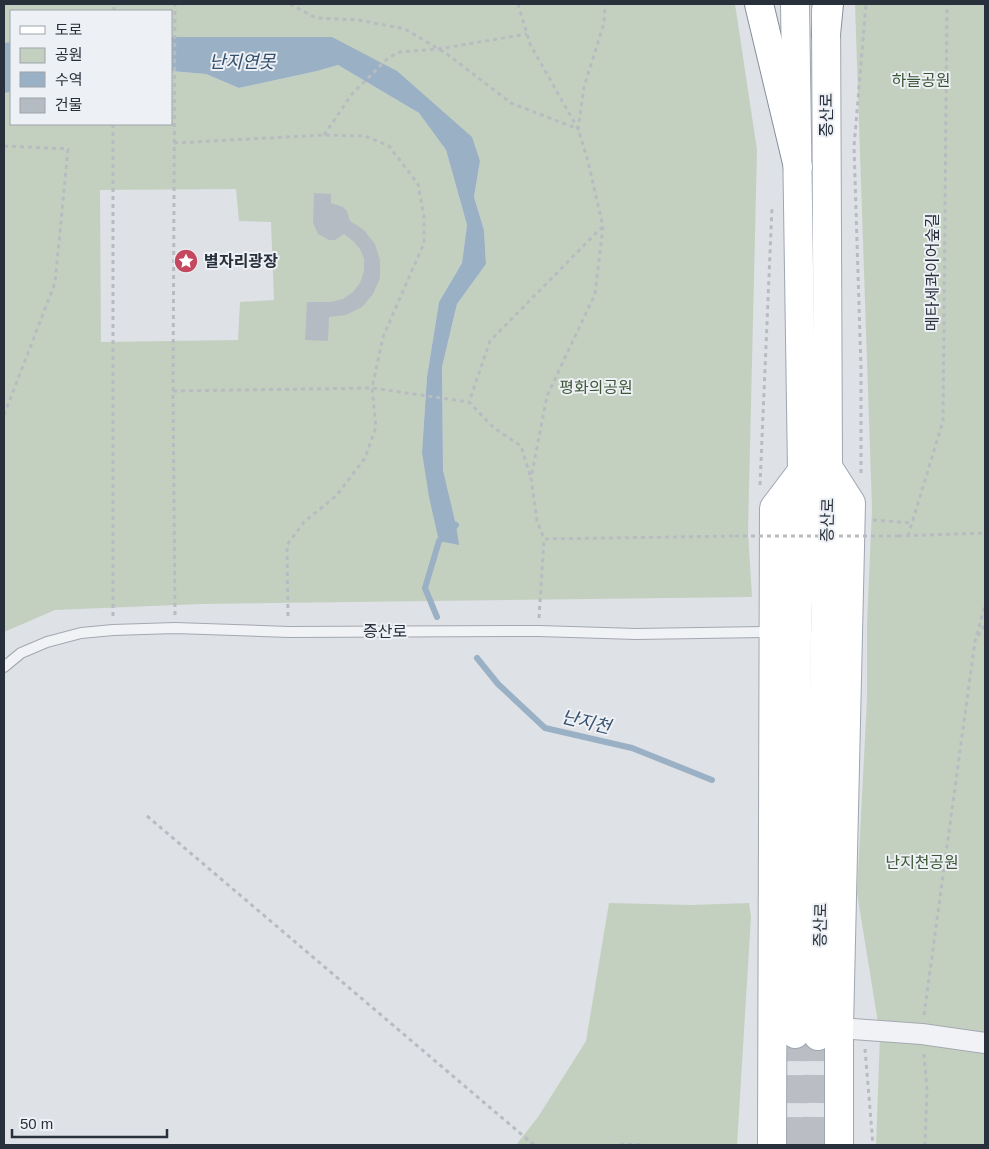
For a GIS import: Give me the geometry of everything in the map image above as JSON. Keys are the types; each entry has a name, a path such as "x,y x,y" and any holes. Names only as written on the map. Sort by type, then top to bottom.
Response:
{"main road":[{"path":"759,4 798,167"},
{"name":"증산로","path":"795,4 802,471 797,642 817,1033"},
{"name":"증산로","path":"817,1033 851,503 828,467 826,34 828,4"},
{"path":"772,1145 774,508 802,471"},
{"path":"817,1033 839,1145"}],"street":[{"path":"817,1033 922,1034 985,1043"}],"lane":[{"name":"증산로","path":"4,667 22,654 47,642 81,634 113,630 175,628 288,632 539,631 636,634 774,632"}],"path":[{"path":"175,4 173,391 175,628"},
{"path":"290,4 316,18 359,20 405,29 438,49 511,103 578,129"},
{"path":"518,4 530,44 578,129 588,161 603,227 594,294 547,396 531,478"},
{"path":"578,129 584,87 604,23 605,4"},
{"path":"861,481 861,368 854,146 866,4"},
{"name":"메타세콰이어숲길","path":"908,536 943,421 946,4"},
{"path":"324,135 340,110 362,82 388,58 400,52 438,49 527,34"},
{"path":"113,125 113,630"},
{"path":"174,143 324,135 364,136 389,146 418,184 424,217 424,243 383,337 372,388 376,427 365,458 337,495 304,522 287,545 288,632"},
{"path":"4,146 68,149 55,282 4,415"},
{"path":"469,402 490,341 603,227"},
{"path":"173,391 372,388 469,402 494,428 521,446 531,478 537,521 544,539 539,631"},
{"path":"869,520 912,523"},
{"path":"544,539 908,536 985,533"},
{"path":"925,1145 927,1089 922,1034 975,641 985,606"},
{"path":"975,641 985,624"},
{"path":"148,816 534,1145"},
{"path":"620,1145 646,1145"}],"green space":[{"name":"평화의공원","path":"4,4 735,4 757,150 748,532 752,597 201,604 55,610 4,632 4,93 10,92 10,125 172,125 172,71 206,74 239,88 338,65 419,113 446,150 467,225 462,263 439,302 427,377 422,452 456,525 443,470 442,367 457,304 486,264 484,230 474,197 480,161 332,37 172,37 172,10 10,10 10,42 4,43","holes":["236,189 239,221 271,222 274,300 240,302 238,340 101,342 100,190"]},
{"name":"하늘공원","path":"855,4 985,4 985,1145 876,1145 880,1035 857,893 867,699 867,623 872,509"},
{"path":"609,903 691,905 749,903 751,917 737,1145 516,1145 538,1117 586,1041"}],"water":[{"name":"난지연못","path":"172,37 332,37 397,71 472,137 480,161 474,197 484,230 486,264 457,304 442,367 443,470 459,545 439,541 429,497 422,452 427,377 439,302 462,263 467,225 446,150 419,113 338,65 239,88 206,74 172,71"},
{"path":"10,42 10,92 4,93 4,43"}],"building":[{"path":"314,193 331,194 331,203 343,207 347,211 350,221 364,230 375,244 380,260 380,278 373,294 362,307 346,315 329,317 328,341 305,340 307,302 330,302 343,299 353,292 360,283 364,271 364,259 360,249 344,234 335,240 329,240 318,234 313,223"}],"waterway":[{"name":"난지천","path":"437,617 425,588 439,541 456,525"},
{"name":"난지천","path":"477,658 498,684 545,728 632,748 712,780"}],"tunnel":[{"path":"794,1145 795,1034"},
{"path":"817,1145 818,1036"}],"place":[{"name":"별자리광장","path":"186,261"}],"park label":[{"name":"난지천공원","path":"922,862"}]}
